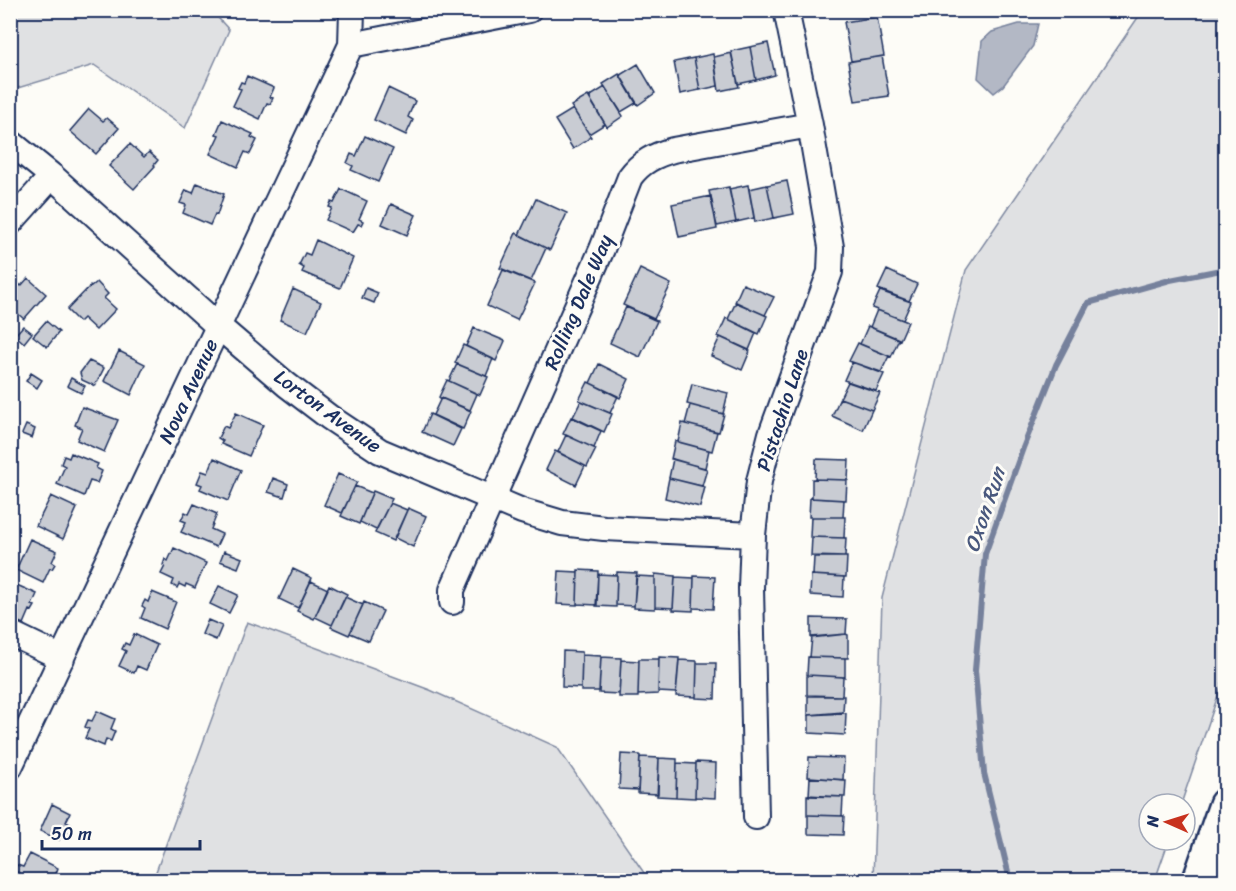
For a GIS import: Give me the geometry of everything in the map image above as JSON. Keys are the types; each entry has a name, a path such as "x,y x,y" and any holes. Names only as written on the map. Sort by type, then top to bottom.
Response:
{"highway":[{"path":"1200,880 1226,805"}],"street":[{"name":"Nova Avenue","path":"10,767 351,45 352,10"},
{"path":"351,45 529,10"},
{"name":"Pistachio Lane","path":"756,817 751,599 753,535 759,481 765,453 830,272 831,247 810,125 786,10"},
{"name":"Rolling Dale Way","path":"452,602 452,590 597,260 630,177 636,168 652,158 673,150 810,125"},
{"name":"Lorton Avenue","path":"10,142 52,176 287,385 355,436 380,450 522,511 562,523 604,528 753,535"},
{"path":"10,224 52,176"},
{"path":"10,633 62,658"}],"shaded area":[{"path":"11,10 212,11 229,30 185,128 94,65 11,90"},
{"path":"1143,10 1225,11 1225,675 1185,792 1137,792 1137,852 1165,852 1155,880 873,880 882,598 966,270"},
{"path":"1019,24 1038,24 1033,46 1003,86 994,93 978,78 982,41 992,32"},
{"path":"247,622 430,690 557,747 649,880 153,880"}],"building":[{"path":"877,17 884,56 851,61 844,22"},
{"path":"768,43 775,75 756,80 750,47"},
{"path":"750,47 756,80 738,84 731,51"},
{"path":"731,53 739,87 719,91 714,57"},
{"path":"713,54 718,86 700,90 694,58"},
{"path":"882,56 889,96 855,101 848,62"},
{"path":"694,58 700,90 680,94 674,62"},
{"path":"638,64 655,93 638,105 620,75"},
{"path":"619,74 636,103 621,112 603,84"},
{"path":"247,76 274,88 270,97 273,98 270,104 267,103 260,119 233,106 241,89 238,88"},
{"path":"605,87 623,116 607,127 589,97"},
{"path":"388,88 415,101 408,117 413,120 406,135 374,120"},
{"path":"588,96 605,124 589,134 571,106"},
{"path":"89,109 103,121 107,118 119,128 96,154 70,131"},
{"path":"573,109 591,137 573,149 555,120"},
{"path":"222,120 253,134 251,137 257,140 250,154 245,152 238,167 210,154 219,135 216,134"},
{"path":"365,136 393,149 378,182 351,170 353,166 347,163 351,154 356,156"},
{"path":"130,144 144,157 149,152 158,160 134,189 109,166"},
{"path":"787,181 794,214 774,218 767,185"},
{"path":"197,183 224,194 217,215 215,214 210,225 183,213 186,205 180,203 186,190 193,193"},
{"path":"748,185 754,218 736,222 729,189"},
{"path":"767,185 774,218 755,222 749,189"},
{"path":"729,187 736,222 717,226 709,191"},
{"path":"341,189 367,201 359,219 363,221 353,232 326,220 332,208 329,207 331,202 334,203"},
{"path":"711,196 717,229 679,237 672,204"},
{"path":"536,199 567,213 550,250 519,235"},
{"path":"391,204 416,215 407,235 382,224"},
{"path":"516,233 546,248 531,281 500,268"},
{"path":"316,240 353,258 340,288 302,272 304,268 299,265 305,253 310,255"},
{"path":"640,269 671,284 654,319 623,305"},
{"path":"503,270 535,283 517,320 487,306"},
{"path":"887,270 917,284 909,301 878,289"},
{"path":"28,278 46,294 24,319 10,307 12,295 10,289 17,282 21,286"},
{"path":"97,282 108,294 104,298 116,309 96,330 83,318 79,322 67,310 90,286"},
{"path":"743,284 774,297 765,315 735,302"},
{"path":"366,288 378,293 374,303 362,298"},
{"path":"293,289 321,302 307,332 280,320"},
{"path":"880,291 911,302 903,320 872,308"},
{"path":"736,302 767,316 759,334 728,319"},
{"path":"626,307 657,321 640,357 610,343"},
{"path":"877,310 908,322 900,340 870,327"},
{"path":"726,318 756,333 749,350 718,336"},
{"path":"46,321 59,332 47,347 33,336"},
{"path":"23,326 32,333 24,343 15,335"},
{"path":"868,326 899,339 891,357 860,344"},
{"path":"474,328 505,341 496,361 466,346"},
{"path":"720,337 750,351 742,370 711,356"},
{"path":"858,343 889,356 881,372 849,361"},
{"path":"463,345 493,359 486,376 455,363"},
{"path":"119,351 145,364 131,395 104,381"},
{"path":"89,361 104,368 95,386 82,380 80,373"},
{"path":"852,362 884,374 876,391 844,380"},
{"path":"457,364 488,377 480,395 449,381"},
{"path":"599,364 629,379 620,398 590,383"},
{"path":"31,373 42,380 37,388 26,381"},
{"path":"71,378 85,386 81,393 67,386"},
{"path":"447,380 477,394 470,410 439,397"},
{"path":"588,382 618,396 610,413 579,400"},
{"path":"848,382 880,393 872,410 840,398"},
{"path":"692,384 728,393 723,414 687,404"},
{"path":"441,398 471,411 463,429 433,415"},
{"path":"840,398 872,410 863,430 832,416"},
{"path":"581,401 612,414 604,432 573,417"},
{"path":"690,405 724,414 719,432 685,424"},
{"path":"82,407 118,420 104,452 77,440 82,428 75,425"},
{"path":"236,413 263,425 249,456 221,444 223,441 218,438 224,426 228,428"},
{"path":"430,414 461,429 453,446 422,432"},
{"path":"571,417 601,431 594,448 563,434"},
{"path":"682,423 717,432 712,451 678,442"},
{"path":"26,425 35,429 32,438 22,434"},
{"path":"566,435 596,449 587,467 558,452"},
{"path":"675,441 709,450 705,468 671,459"},
{"path":"555,451 585,466 576,485 546,470"},
{"path":"71,453 98,464 96,468 102,471 97,483 90,481 84,496 57,484 65,466 61,464 64,456 69,458"},
{"path":"214,458 241,470 228,501 200,489 202,485 197,483 202,471 208,473"},
{"path":"673,459 707,469 702,486 669,478"},
{"path":"816,459 849,460 848,480 815,479"},
{"path":"338,474 357,482 342,513 324,505"},
{"path":"273,478 288,484 284,497 268,492"},
{"path":"669,478 705,487 700,507 665,498"},
{"path":"812,479 847,480 846,500 812,498"},
{"path":"355,486 372,493 359,524 341,516"},
{"path":"373,491 392,499 376,530 360,522"},
{"path":"51,496 77,508 63,539 36,526"},
{"path":"810,498 844,500 843,517 809,517"},
{"path":"390,503 407,510 393,541 375,533"},
{"path":"194,504 217,514 211,529 222,534 216,547 181,532 186,522 181,520 185,512 189,514"},
{"path":"408,508 426,516 413,547 395,538"},
{"path":"811,517 845,517 844,538 810,537"},
{"path":"812,537 846,538 845,557 811,556"},
{"path":"30,539 57,551 52,562 55,564 52,569 50,568 43,583 16,570"},
{"path":"174,548 206,563 195,588 179,584 177,588 172,585 174,580 161,574 165,566 163,565 165,559 168,561"},
{"path":"224,551 242,558 238,568 220,561"},
{"path":"814,557 847,557 846,577 813,575"},
{"path":"293,569 312,578 298,608 279,599"},
{"path":"578,570 598,571 597,605 577,604"},
{"path":"559,571 578,572 577,605 557,604"},
{"path":"617,572 637,573 634,606 616,605"},
{"path":"598,574 617,575 616,607 596,606"},
{"path":"655,574 675,576 673,608 655,607"},
{"path":"811,575 844,577 843,597 810,595"},
{"path":"636,576 655,577 655,609 634,608"},
{"path":"694,576 715,577 713,609 693,608"},
{"path":"675,577 694,578 693,611 673,610"},
{"path":"311,581 328,589 314,619 297,611"},
{"path":"10,582 37,594 32,605 35,606 32,611 30,610 24,624 10,619"},
{"path":"329,585 347,594 332,625 315,617"},
{"path":"219,586 238,595 229,613 210,604"},
{"path":"152,592 176,602 165,629 141,618 145,608 142,606 145,600 148,602"},
{"path":"345,597 363,605 349,635 331,627"},
{"path":"364,602 383,611 369,641 350,633"},
{"path":"811,618 847,619 846,634 811,638"},
{"path":"208,620 222,626 216,640 202,634"},
{"path":"134,634 157,645 146,670 137,666 134,673 119,666 126,651 122,649 125,643 129,645"},
{"path":"848,635 848,658 810,657 812,637"},
{"path":"563,651 582,652 581,688 562,687"},
{"path":"582,655 601,656 599,691 581,691"},
{"path":"601,657 621,658 619,694 599,693"},
{"path":"659,657 679,658 676,693 658,692"},
{"path":"808,657 845,658 845,677 807,675"},
{"path":"639,659 659,659 658,694 638,695"},
{"path":"621,660 639,661 638,697 619,697"},
{"path":"679,660 697,661 696,697 676,696"},
{"path":"697,663 716,663 715,699 696,698"},
{"path":"807,675 843,677 842,696 807,695"},
{"path":"808,696 844,696 843,712 808,715"},
{"path":"97,711 115,719 111,729 115,731 111,741 106,739 104,746 85,738 89,729 85,727 88,720 92,721"},
{"path":"846,713 845,735 809,733 809,715"},
{"path":"621,754 640,755 638,790 619,789"},
{"path":"640,757 659,758 658,794 638,793"},
{"path":"809,757 844,758 843,780 808,777"},
{"path":"659,758 677,759 676,797 657,796"},
{"path":"696,762 716,763 715,798 695,797"},
{"path":"677,763 696,764 695,798 676,797"},
{"path":"810,777 846,780 845,797 809,796"},
{"path":"807,795 843,797 842,816 807,815"},
{"path":"52,804 70,813 66,822 72,825 68,835 62,832 59,840 40,831"},
{"path":"808,815 844,816 843,835 808,834"},
{"path":"30,854 58,868 55,876 65,880 16,879 19,873 14,870 17,865 23,867"}],"waterway":[{"name":"Oxon Run","path":"1010,880 984,773 975,670 985,554 1056,365 1088,303 1170,280 1226,269"}]}
